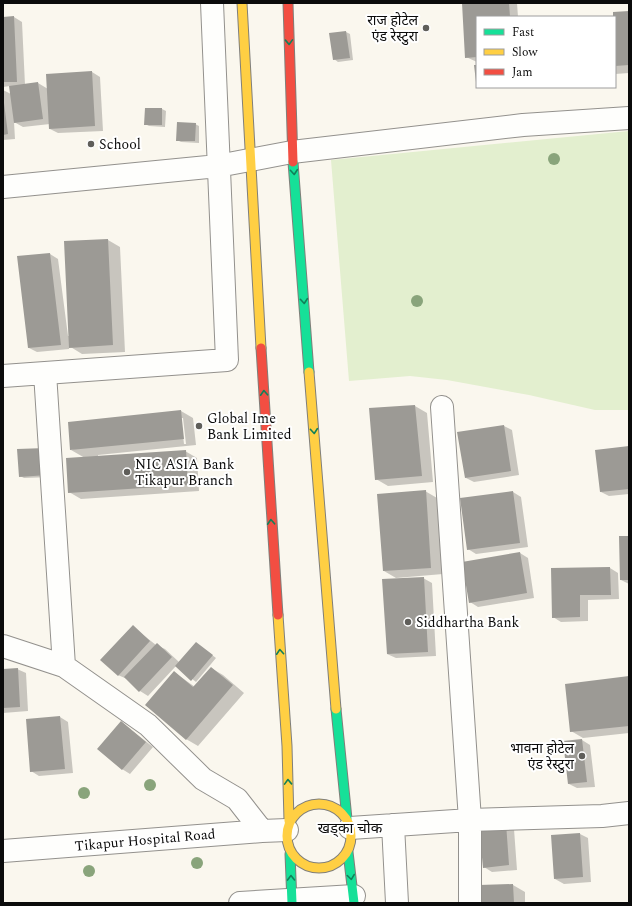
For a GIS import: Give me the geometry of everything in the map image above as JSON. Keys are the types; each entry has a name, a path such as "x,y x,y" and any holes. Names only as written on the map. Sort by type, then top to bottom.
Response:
{"main road":[{"path":"242,3 250,160 287,746 288,826 285,837 290,854 292,901"},
{"path":"288,3 292,152 338,726 349,824 352,835 348,852 354,900"},
{"path":"288,826 301,809 318,804 334,807 349,824"},
{"path":"290,854 303,865 320,869 336,864 348,852"}],"street":[{"path":"3,376 227,360 212,3"},
{"path":"3,187 218,166 292,152 523,125 629,118"},
{"path":"45,373 64,666"},
{"path":"442,407 470,820 470,903"},
{"path":"3,646 64,666 148,725 203,779 237,798 262,831"},
{"path":"349,824 393,826 470,820 602,816 629,813"},
{"name":"Tikapur Hospital Road","path":"3,851 262,831 288,826"},
{"path":"393,826 397,903"},
{"path":"240,903 354,900"}],"green space":[{"path":"629,131 629,410 595,410 529,395 447,380 410,376 349,381 331,160"}],"building":[{"path":"462,3 509,3 510,16 476,16 476,57 465,58"},
{"path":"629,11 629,65 616,66 616,16 613,16 613,12"},
{"path":"14,16 17,82 3,82 3,17"},
{"path":"346,31 350,58 333,60 329,33"},
{"path":"474,65 476,65 476,82"},
{"path":"92,71 95,126 49,129 46,74"},
{"path":"38,82 43,119 14,123 9,86"},
{"path":"3,95 8,134 3,135"},
{"path":"145,108 162,108 162,125 144,125"},
{"path":"177,122 196,123 195,141 176,141"},
{"path":"108,239 113,345 69,348 64,241"},
{"path":"50,253 61,345 28,348 17,256"},
{"path":"415,405 422,476 375,480 369,408"},
{"path":"181,410 184,439 70,450 68,422"},
{"path":"504,425 511,471 465,478 457,432"},
{"path":"629,446 629,489 600,492 595,450"},
{"path":"46,448 47,475 19,477 17,449"},
{"name":"NIC ASIA Bank Tikapur Branch","path":"186,450 188,485 68,493 66,458"},
{"path":"426,490 431,568 383,571 377,494"},
{"path":"513,491 520,543 467,550 460,498"},
{"path":"619,536 629,536 629,580 620,580"},
{"path":"520,552 527,593 469,603 462,562"},
{"path":"610,567 611,595 580,595 580,617 552,618 551,568"},
{"path":"424,577 428,652 387,654 382,579"},
{"path":"133,625 150,641 118,676 100,660"},
{"path":"196,642 213,655 191,681 175,666"},
{"path":"157,643 172,657 139,692 124,677"},
{"path":"211,667 233,685 186,740 145,705 174,671 193,687"},
{"path":"18,668 20,707 3,708 3,669"},
{"path":"629,676 629,726 570,732 565,684"},
{"path":"60,716 65,769 30,772 26,719"},
{"path":"121,721 146,742 122,770 97,749"},
{"path":"582,739 587,782 568,784 563,741"},
{"path":"506,823 509,865 483,868 479,826"},
{"path":"580,833 583,877 554,879 551,835"},
{"path":"513,884 514,903 480,903 479,885"}],"traffic: fast":[{"path":"293,162 309,372"},
{"path":"336,709 347,819"},
{"path":"348,852 354,903"},
{"path":"290,854 292,903"}],"traffic: slow":[{"path":"242,3 261,348"},
{"path":"309,372 336,709"},
{"path":"278,615 287,746 289,821"},
{"path":"313,804 325,804 342,813 349,824 351,836 349,848 342,859 325,868 313,868 301,863 292,854 287,842 287,830 292,818 301,809 313,804"}],"traffic: jam":[{"path":"288,3 293,162"},
{"path":"261,348 278,615"}],"place":[{"name":"राज होटेल एंड रेस्टुरा","path":"426,28"},
{"name":"School","path":"91,144"},
{"name":"Global Ime Bank Limited","path":"199,426"},
{"name":"NIC ASIA Bank Tikapur Branch","path":"127,472"},
{"name":"Siddhartha Bank","path":"408,622"},
{"name":"भावना होटेल एंड रेस्टुरा","path":"582,756"}],"district":[{"name":"खड्का चोक","path":"350,828"}]}
